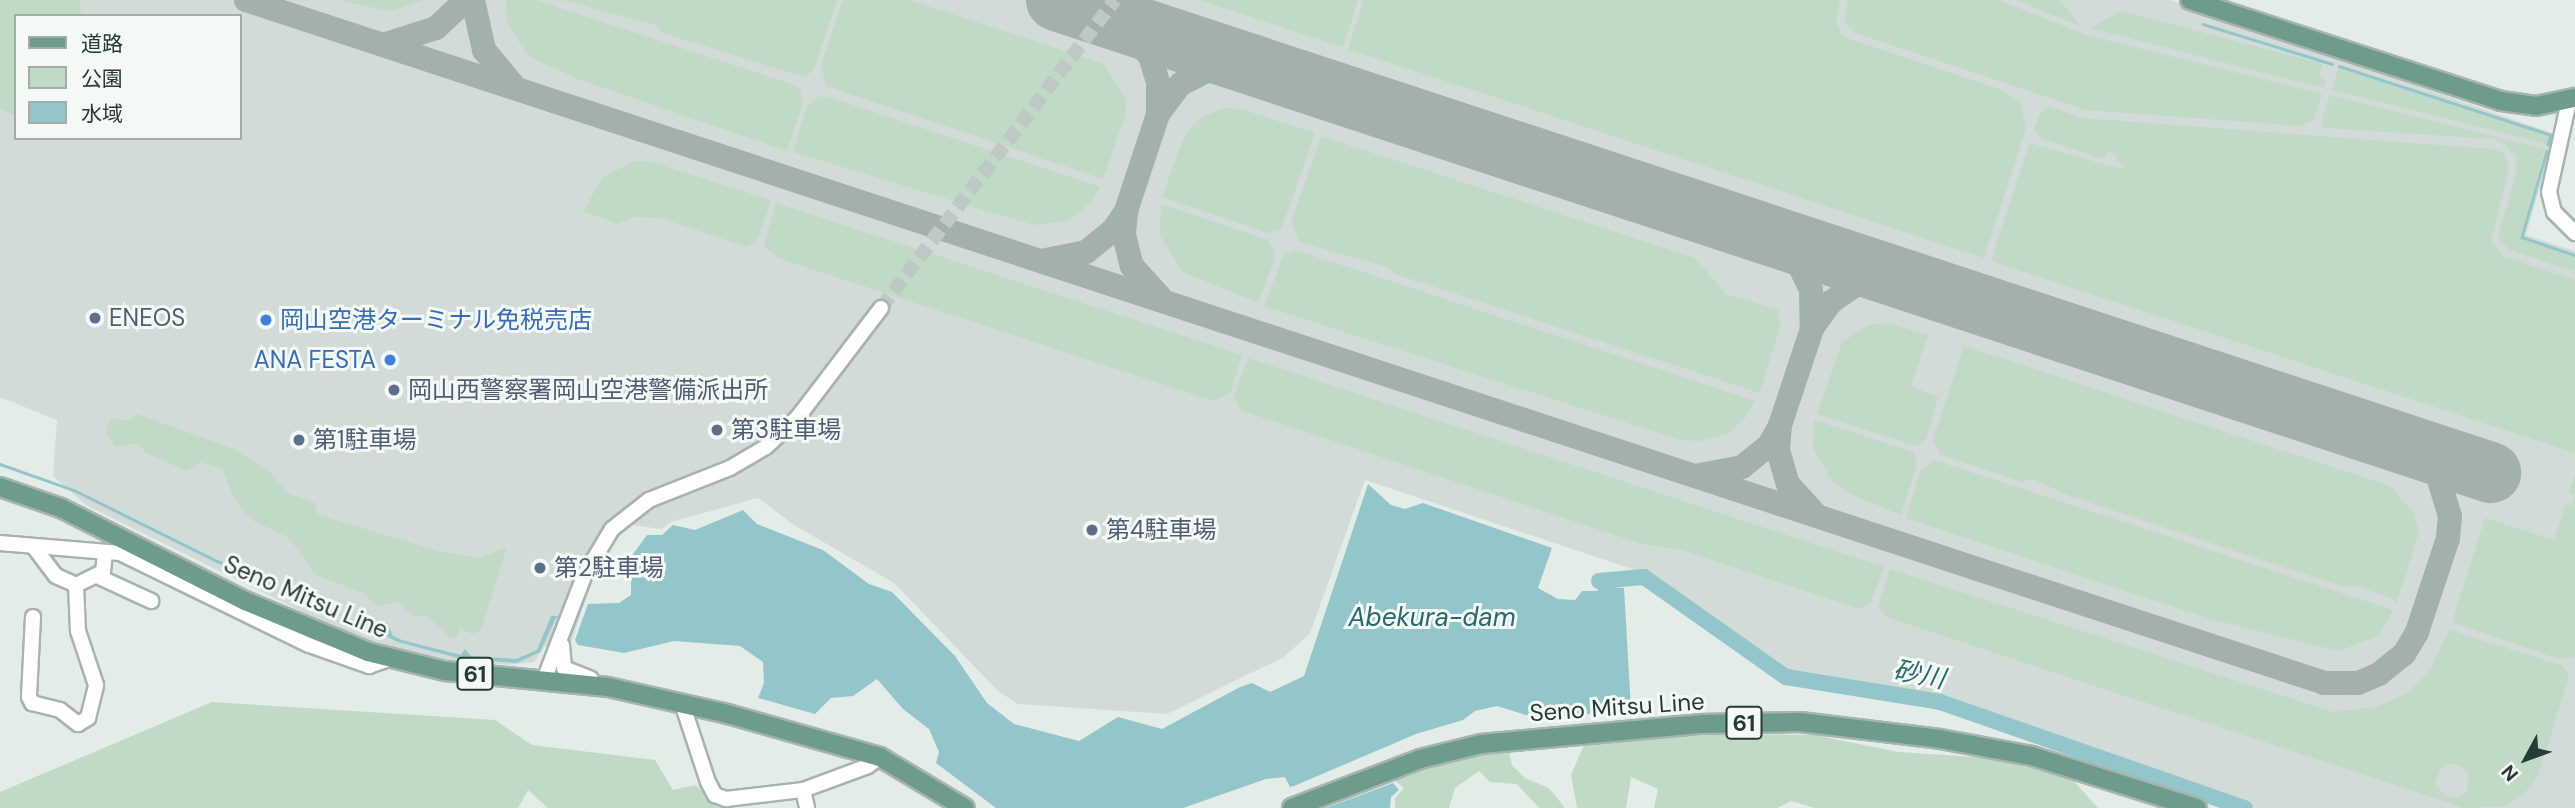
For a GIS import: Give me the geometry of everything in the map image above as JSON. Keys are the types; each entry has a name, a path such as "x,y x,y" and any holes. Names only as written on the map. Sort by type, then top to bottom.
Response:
{"main road":[{"path":"2190,0 2501,102 2536,106 2572,100"},
{"name":"Seno Mitsu Line","path":"0,487 61,508 285,627 389,659 445,671 608,687 682,703 880,757 965,808"},
{"name":"Seno Mitsu Line","path":"1297,807 1420,759 1482,744 1702,724 1800,722 2021,753 2197,808"}],"street":[{"path":"2572,100 2549,192 2553,212 2575,233"},
{"path":"544,680 594,553 612,529 649,500 730,468 766,447 798,417 881,308"},
{"path":"0,543 105,552 135,559 285,627"},
{"path":"34,547 56,576 76,585 103,572 105,552"},
{"path":"97,576 151,601"},
{"path":"33,617 29,696 32,703 60,710 78,724 88,718 96,685 78,631 76,585"},
{"path":"559,641 564,668 608,687"},
{"path":"682,703 715,795 743,798 803,790 868,766 880,757"},
{"path":"803,790 807,808"}],"shaded area":[{"path":"0,0 2170,0 2555,134 2526,235 2575,251 2575,808 2254,808 1944,695 1787,673 1647,574 1365,480 1310,633 1284,657 1167,714 1018,704 998,691 894,583 794,525 758,498 671,522 662,529 631,525 625,529 597,566 568,652 545,646 534,662 508,665 439,659 384,646 313,617 86,505 53,476 57,420 0,397"}],"green space":[{"path":"0,0 79,0 80,14 14,14 14,116 0,108"},
{"path":"338,0 423,0 390,11"},
{"path":"506,0 536,0 794,85 800,89 803,103 787,151 575,78 528,56 507,23"},
{"path":"562,0 837,0 813,71 804,77 663,33 656,25"},
{"path":"843,0 909,0 1104,64 1126,99 1126,113 1103,179 826,86 821,66"},
{"path":"1200,0 1358,0 1343,47"},
{"path":"1364,0 1840,0 1836,23 1844,37 2002,90 2021,105 2026,128 1984,258 1348,49"},
{"path":"1848,0 1999,0 2086,35 2322,94 2314,120 2301,126 2086,110 1856,33 1844,21"},
{"path":"2016,0 2060,0 2080,26"},
{"path":"2121,11 2323,64 2319,75 2326,81 2324,88 2090,28"},
{"path":"2338,68 2549,136 2547,144 2332,90"},
{"path":"2330,95 2545,149 2520,238 2575,256 2575,271 2510,250 2498,237 2517,171 2516,156 2505,144 2494,139 2324,128 2321,123"},
{"path":"819,96 829,97 1100,187 1093,201 1068,220 1033,225 793,152 807,107"},
{"path":"2048,106 2082,118 2493,149 2504,153 2509,169 2491,241 2504,257 2575,280 2575,453 1991,261 2030,143 2124,170 2114,154 2108,152 2102,159 2038,137 2034,130 2040,113"},
{"path":"1223,108 1241,109 1315,133 1281,230 1268,233 1162,197 1185,134 1201,118"},
{"path":"1321,136 1695,258 1726,294 1778,310 1780,325 1760,393 1395,274 1387,267 1299,242 1291,223"},
{"path":"634,161 648,161 771,200 758,239 747,247 660,218 632,217 618,224 583,211 603,177"},
{"path":"776,203 1242,355 1230,393 1214,401 778,258 764,246"},
{"path":"1161,204 1268,240 1275,251 1274,260 1258,303 1183,272 1160,236"},
{"path":"1296,250 1755,401 1746,417 1727,434 1700,441 1680,440 1264,306 1284,254"},
{"path":"1889,323 1928,335 1911,386 1938,397 1926,439 1917,446 1817,414 1842,342 1869,325"},
{"path":"1964,346 2390,486 2413,512 2419,532 2396,604 2391,598 2353,585 2344,587 2073,497 2032,479 2022,482 1940,454 1933,439"},
{"path":"1248,358 1884,567 1871,602 1860,609 1678,549 1642,544 1240,410 1234,397"},
{"path":"137,414 234,449 269,471 287,493 315,503 316,514 441,552 479,558 507,547 481,630 472,634 459,628 458,636 450,639 428,615 412,616 399,602 375,606 363,593 316,575 289,538 250,519 232,494 223,469 200,462 187,471 146,453 138,443 115,447 106,431 110,419 131,420"},
{"path":"1814,420 1913,452 1917,465 1901,515 1846,492 1830,478 1813,448"},
{"path":"1934,460 2393,610 2378,636 2338,651 2211,619 1906,518 1921,470"},
{"path":"2575,475 2575,495 2569,493"},
{"path":"2575,495 2574,657 2559,659 2452,622 2485,518 2554,540 2566,504 2572,506"},
{"path":"1890,569 2333,712 2376,707 2407,693 2431,668 2449,630 2563,666 2569,676 2538,776 2530,788 2507,806 2464,808 1886,617 1878,608","holes":["2450,763 2461,766 2469,774 2467,791 2458,797 2446,797 2435,784 2440,769"]},
{"path":"212,702 495,720 532,745 655,760 673,790 695,785 723,808 548,808 528,790 518,808 0,808 0,792"},
{"path":"1720,734 1815,735 1898,752 1991,758 2071,778 2098,808 1815,808 1791,801 1777,808 1654,808 1658,789 1631,777 1626,808 1577,808 1571,775 1585,743"},
{"path":"1509,752 1512,765 1525,778 1549,788 1565,808 1539,808 1517,784 1490,782 1479,771 1455,788 1449,808 1395,808 1395,798 1404,788 1393,779 1422,765 1474,753"}],"water":[{"name":"Abekura-dam","path":"1368,484 1391,505 1405,509 1423,503 1552,548 1538,588 1558,599 1575,600 1582,591 1597,591 1599,587 1624,588 1631,710 1567,716 1526,715 1497,706 1475,711 1463,720 1416,734 1294,786 1290,787 1285,777 1266,779 1183,808 996,808 936,763 939,752 929,729 903,709 877,679 853,696 831,698 815,714 758,698 764,683 763,662 740,646 674,641 624,653 578,645 575,640 588,604 619,603 631,595 631,557 647,535 662,535 673,525 695,530 743,510 757,524 823,550 869,584 892,592 955,656 987,703 1014,724 1079,741 1118,717 1162,729 1240,687 1252,683 1270,692 1304,676"},
{"path":"324,608 352,620 364,617 373,624 387,622 393,636 402,640 461,655 465,649 471,656 516,659 537,650 551,616 562,616 556,618 540,652 517,663 458,658 398,642"},
{"path":"1393,783 1399,790 1391,797 1390,808 1326,808"}],"waterway":[{"path":"2203,24 2332,64"},
{"path":"2339,66 2551,135 2548,145"},
{"path":"2547,151 2522,237 2575,255"},
{"path":"0,464 74,490 217,561 275,585"},
{"name":"砂川","path":"1599,581 1644,577 1786,677 1940,702 2245,808"}],"taxiway":[{"path":"246,0 2324,683 2358,683 2379,674 2404,654 2417,632 2448,538 2450,516 2437,474 2416,449"},
{"path":"383,45 436,28 466,0"},
{"path":"473,0 484,50 514,86"},
{"path":"1101,15 1129,32 1150,56 1158,83 1158,113"},
{"path":"1046,260 1086,252 1114,229 1126,211 1158,114 1181,84 1215,67 1259,67"},
{"path":"1126,211 1124,235 1132,266 1161,298"},
{"path":"1763,233 1797,261 1811,290 1812,329 1780,425 1778,450 1788,484 1816,515"},
{"path":"1812,328 1831,302 1854,286 1883,279 1913,282"},
{"path":"1700,475 1742,467 1769,445 1780,426"}],"runway":[{"path":"1056,0 2490,472"}],"tunnel":[{"path":"881,308 1115,0"}],"place":[{"name":"ENEOS","path":"95,318"},
{"name":"岡山空港ターミナル免税売店","path":"266,320"},
{"name":"ANA FESTA","path":"390,360"},
{"name":"岡山西警察署岡山空港警備派出所","path":"394,390"},
{"name":"第3駐車場","path":"717,430"},
{"name":"第1駐車場","path":"299,440"},
{"name":"第4駐車場","path":"1092,530"},
{"name":"第2駐車場","path":"540,568"}]}
